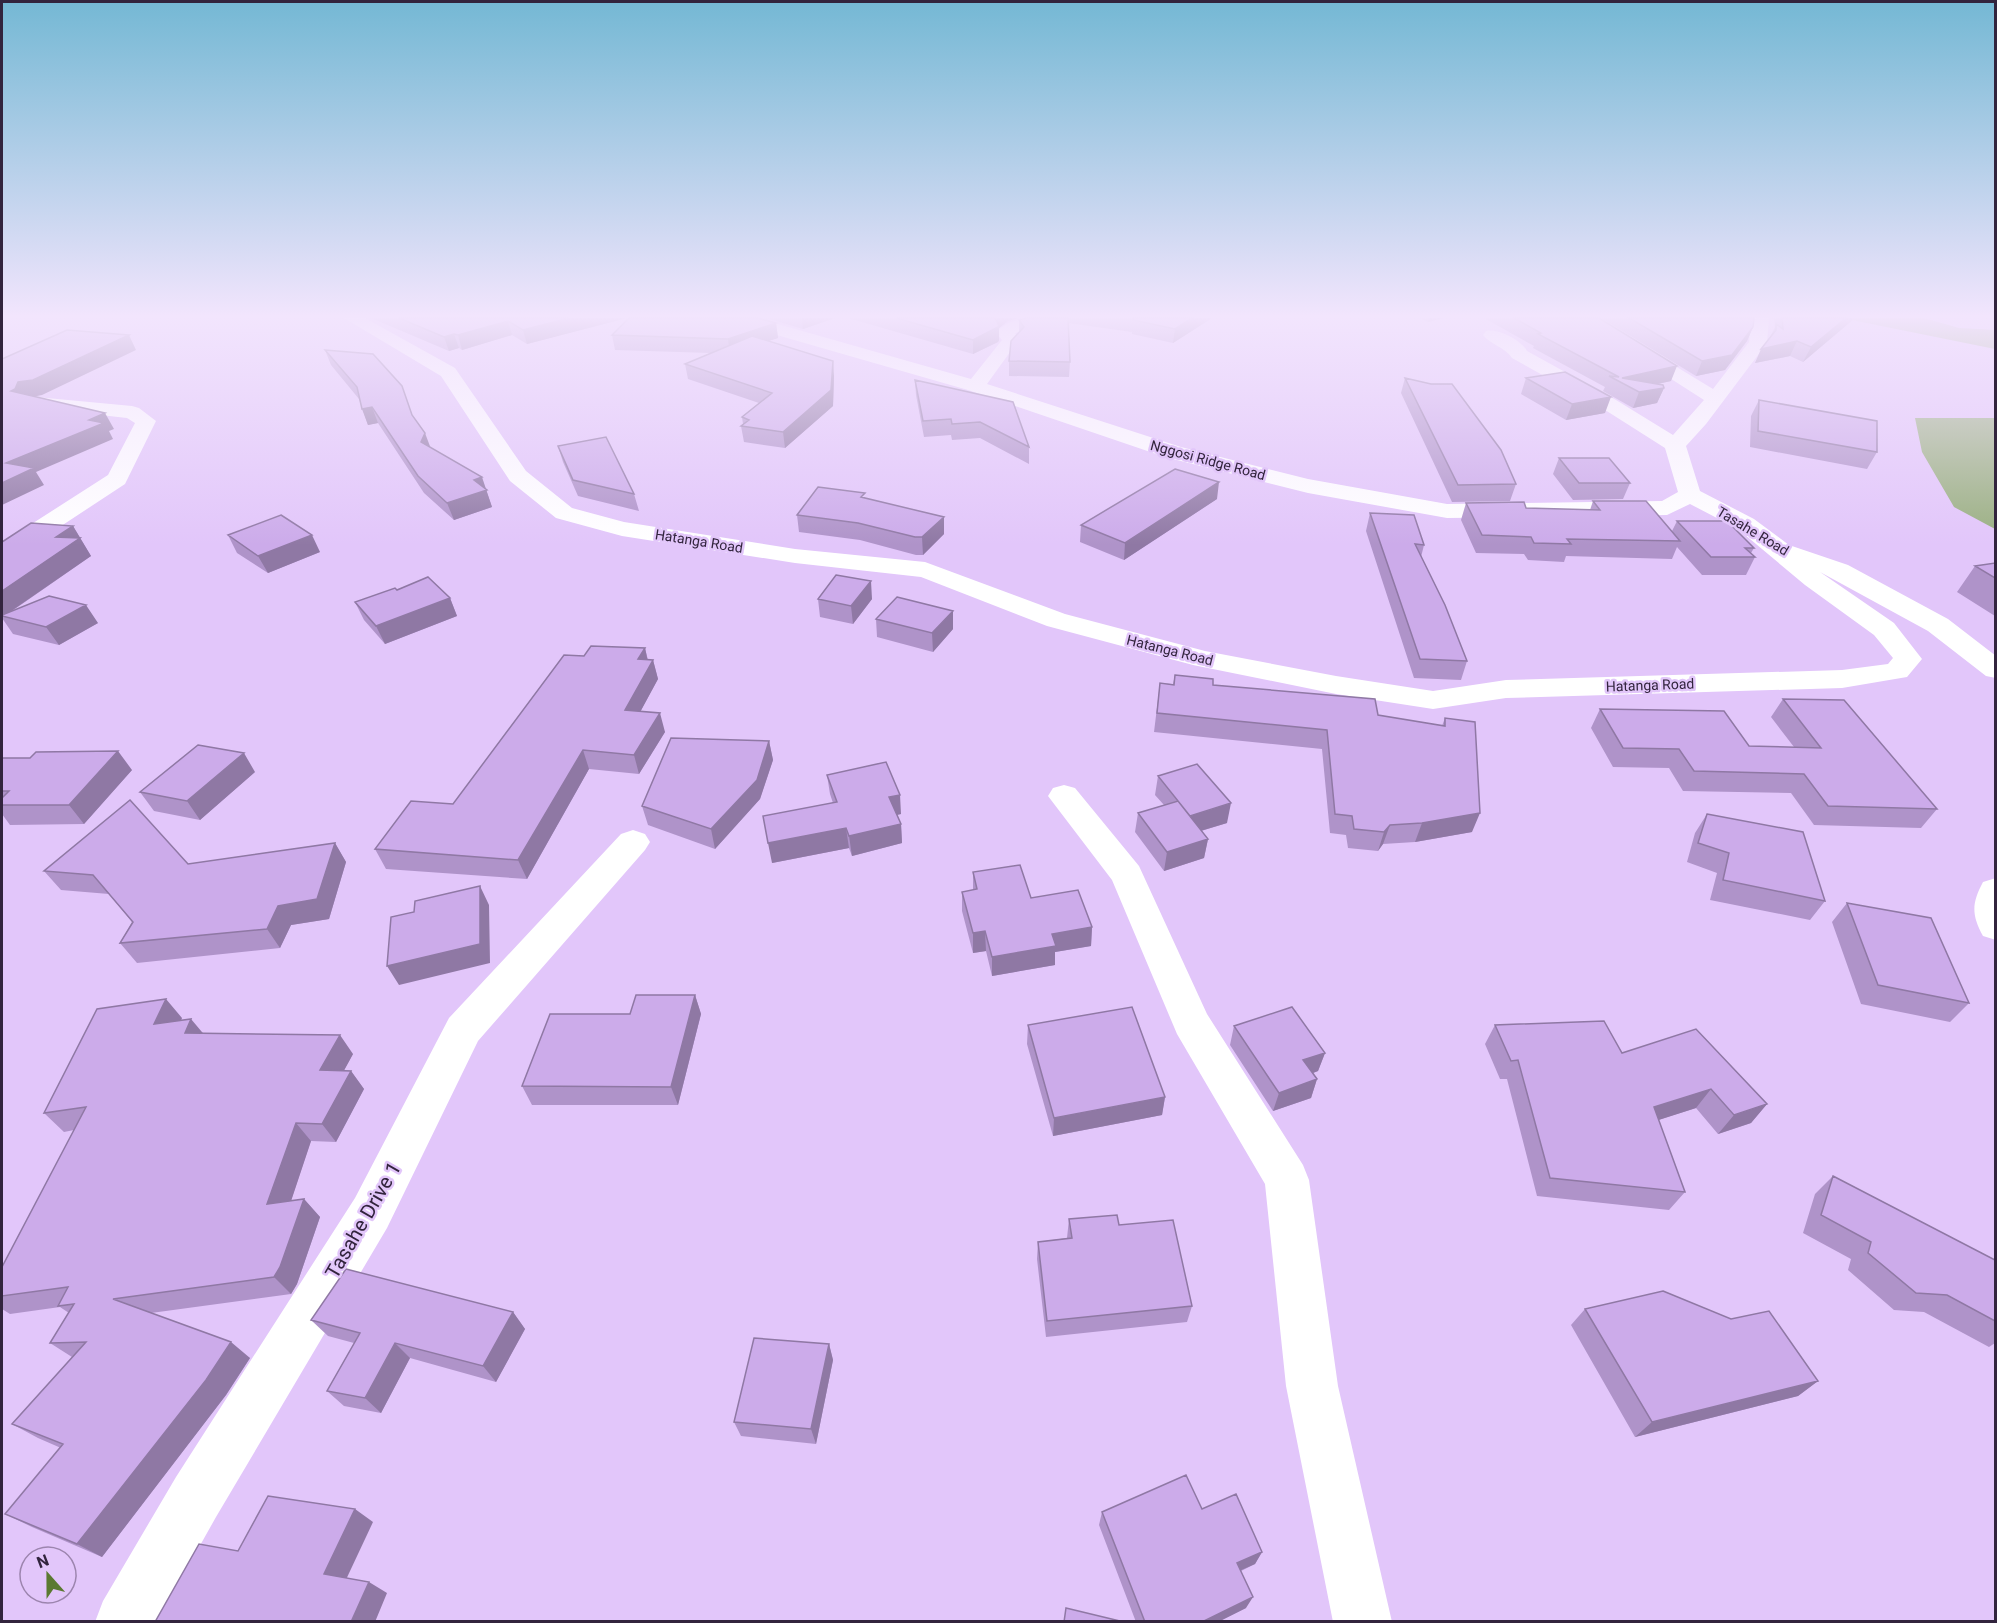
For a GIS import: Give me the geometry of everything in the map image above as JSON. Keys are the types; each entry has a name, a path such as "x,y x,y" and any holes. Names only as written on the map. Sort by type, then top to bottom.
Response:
{"street":[{"name":"Hatanga Road","path":"463,394 518,476 564,513 622,529 795,556 925,570 1056,620 1203,659 1347,687 1433,700 1506,689 1842,679 1897,671 1908,660 1884,629 1814,580 1780,550"},
{"name":"Nggosi Ridge Road","path":"998,394 1173,452 1308,486 1448,511 1667,508 1690,495"},
{"path":"1591,394 1675,445 1690,495"},
{"path":"1706,394 1714,399"},
{"path":"1675,445 1699,420 1718,394"},
{"path":"2,555 117,479 146,421 132,412 36,403"},
{"name":"Tasahe Road","path":"1690,495 1746,524 1780,550 1839,570 1928,619 1995,670"},
{"path":"1064,796 1126,875 1191,1022 1287,1180 1312,1386 1363,1622"},
{"name":"Tasahe Drive 1","path":"124,1622 196,1497 371,1213 463,1030 633,842"},
{"path":"1995,891 1991,906 1995,926"}],"green space":[{"path":"1915,418 1996,418 1995,529 1954,507 1922,452"}],"building":[{"path":"2,394 23,394 105,413 89,420 104,423 6,463 34,468 2,483"},
{"path":"359,394 405,394 412,415 425,433 421,442 482,477 474,480 487,490 447,503 418,476 372,407 362,409"},
{"path":"771,394 827,394 783,432 741,426 749,420 742,417"},
{"path":"918,394 976,394 1013,402 1029,447 980,422 952,424 951,419 923,421"},
{"path":"1413,394 1459,394 1501,450 1516,484 1458,485"},
{"path":"1554,394 1605,394 1611,397 1572,404"},
{"path":"1759,400 1877,421 1877,452 1758,431"},
{"path":"606,437 634,494 573,480 558,446"},
{"path":"1559,458 1609,458 1630,483 1579,483"},
{"path":"1175,469 1219,482 1125,543 1081,525"},
{"path":"818,487 865,493 861,497 944,517 922,537 915,537 858,523 797,515"},
{"path":"1593,501 1646,501 1680,541 1567,539 1571,544 1534,543 1531,537 1482,535 1466,503 1524,502 1526,508 1600,510"},
{"path":"1370,513 1414,515 1424,545 1415,544 1445,605 1467,661 1420,659"},
{"path":"281,515 312,535 258,556 228,535"},
{"path":"1677,521 1727,521 1754,548 1745,548 1755,557 1711,557"},
{"path":"31,523 73,526 56,537 80,538 2,591 2,542"},
{"path":"1995,563 1995,578 1975,566"},
{"path":"836,575 871,581 851,606 818,599"},
{"path":"428,577 450,598 376,626 355,602 395,588 397,590"},
{"path":"49,596 86,605 46,627 2,616 2,615"},
{"path":"897,597 953,611 932,633 876,619"},
{"path":"591,646 645,648 638,659 653,660 625,710 660,713 634,755 583,750 518,860 375,849 411,801 453,804 564,655 584,656"},
{"path":"1175,675 1213,679 1213,685 1375,699 1378,715 1445,726 1445,718 1475,722 1480,813 1422,823 1390,825 1384,832 1354,829 1352,816 1335,814 1327,730 1157,713 1160,683 1174,685"},
{"path":"1783,699 1844,700 1937,809 1828,806 1804,774 1694,771 1679,749 1623,748 1600,709 1724,711 1749,746 1821,748"},
{"path":"671,738 769,741 757,780 711,829 642,806"},
{"path":"198,745 244,753 187,801 140,792"},
{"path":"118,751 69,805 2,805 2,798 9,791 2,791 2,758 30,758 36,752"},
{"path":"886,762 900,795 889,797 901,824 849,836 846,828 768,843 763,816 837,802 827,775"},
{"path":"1197,764 1231,803 1190,816 1158,776"},
{"path":"130,800 188,864 335,843 317,899 278,906 267,929 120,943 133,922 93,875 44,871"},
{"path":"1178,801 1208,839 1167,852 1138,813"},
{"path":"1707,814 1803,832 1825,901 1723,880 1729,853 1698,843"},
{"path":"1020,865 1031,898 1078,890 1092,927 1052,934 1056,946 992,957 985,931 973,933 962,892 977,889 973,872"},
{"path":"480,886 480,944 387,966 391,917 414,912 415,901"},
{"path":"1847,903 1931,918 1969,1003 1878,985"},
{"path":"636,995 695,995 671,1087 522,1086 550,1014 630,1014"},
{"path":"166,999 154,1024 191,1019 185,1033 340,1035 320,1070 351,1071 322,1124 296,1123 267,1204 304,1199 280,1267 274,1277 113,1299 231,1342 206,1380 77,1544 5,1514 63,1444 12,1424 86,1342 50,1343 74,1304 58,1306 68,1287 2,1296 2,1267 86,1107 44,1113 97,1009"},
{"path":"1132,1007 1165,1097 1054,1118 1028,1025"},
{"path":"1292,1007 1325,1053 1303,1060 1317,1079 1279,1093 1234,1026"},
{"path":"1604,1021 1622,1053 1696,1029 1767,1104 1734,1115 1711,1089 1654,1107 1685,1192 1550,1178 1518,1060 1511,1061 1495,1025"},
{"path":"1833,1176 1995,1260 1995,1321 1947,1295 1916,1293 1868,1253 1871,1242 1821,1215"},
{"path":"1117,1215 1119,1225 1173,1220 1192,1306 1047,1321 1038,1242 1072,1238 1069,1219"},
{"path":"346,1269 513,1312 483,1366 395,1343 365,1398 327,1391 360,1333 311,1320"},
{"path":"1663,1291 1731,1319 1769,1311 1818,1381 1652,1422 1585,1309"},
{"path":"754,1338 829,1344 811,1429 734,1422"},
{"path":"1186,1475 1202,1509 1236,1494 1262,1552 1237,1563 1253,1597 1202,1622 1145,1622 1102,1512"},
{"path":"268,1496 355,1509 324,1574 369,1582 351,1622 155,1622 199,1544 238,1551"},
{"path":"1066,1608 1124,1622 1064,1622"}]}
